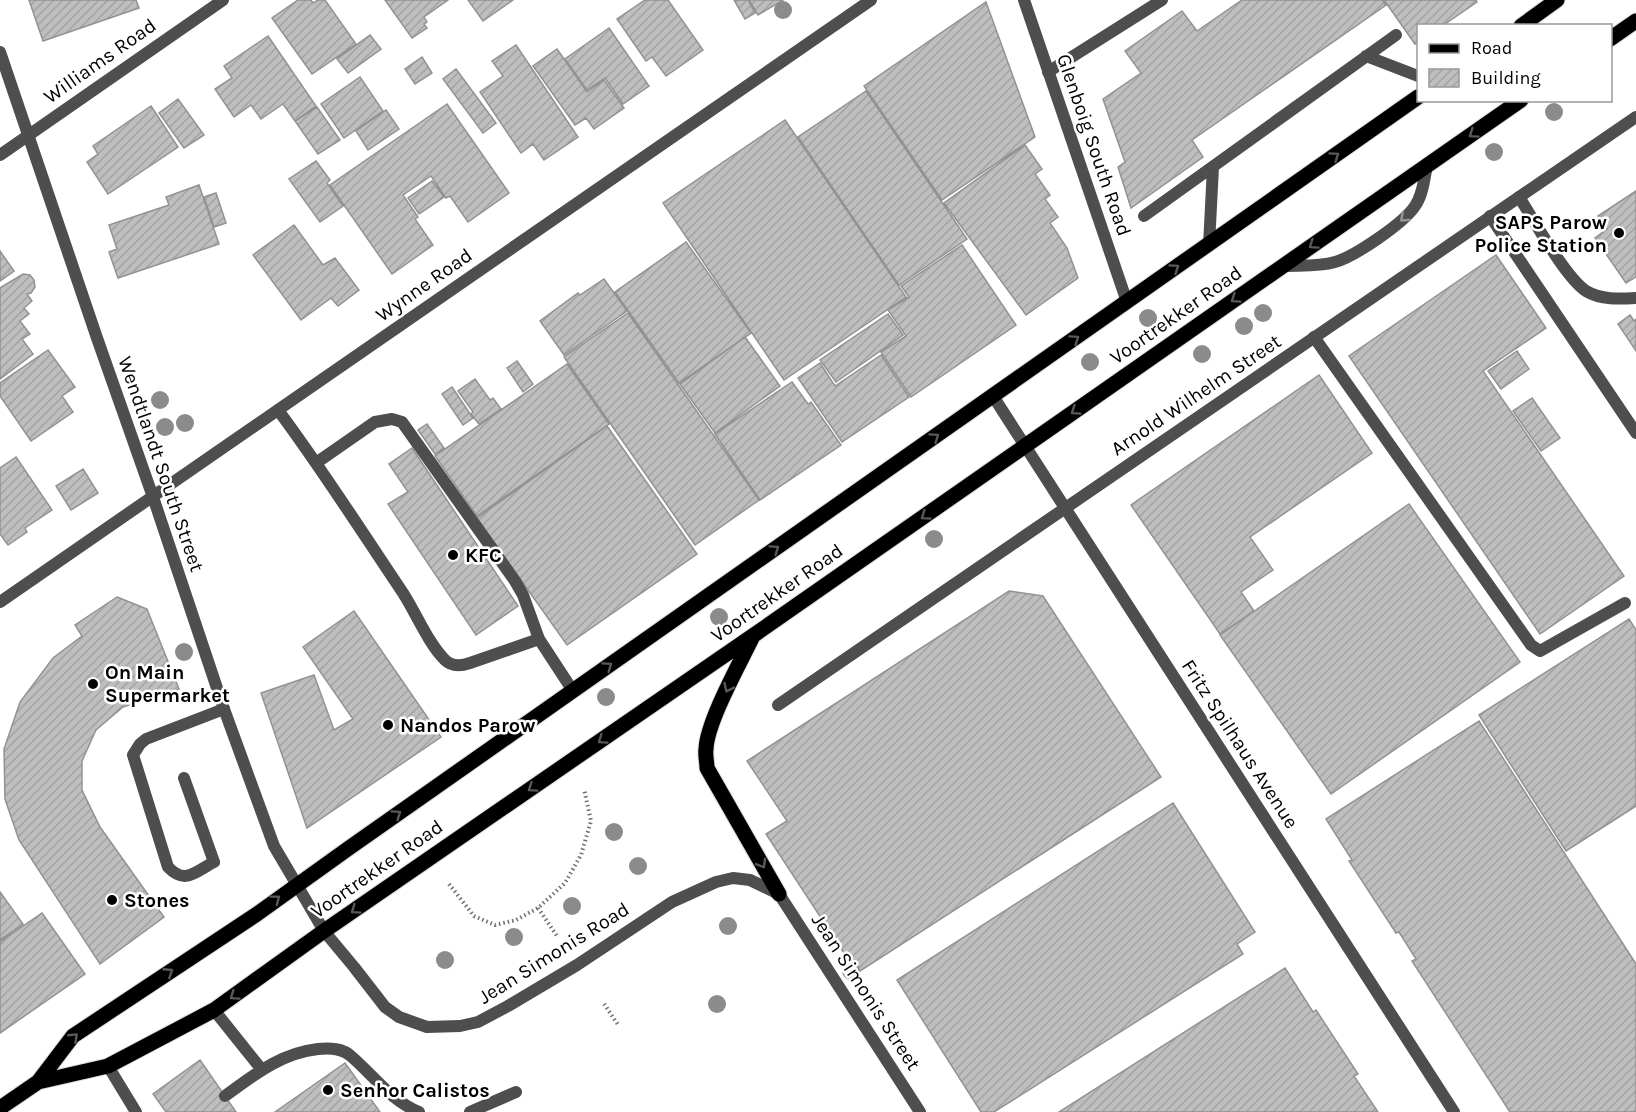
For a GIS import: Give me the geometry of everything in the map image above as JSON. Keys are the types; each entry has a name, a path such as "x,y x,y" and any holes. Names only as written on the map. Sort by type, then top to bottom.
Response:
{"main road":[{"path":"1524,24 1557,0"},
{"path":"1612,38 1636,21"},
{"name":"Voortrekker Road","path":"0,1108 38,1082 73,1036 257,914 1417,98"},
{"name":"Voortrekker Road","path":"38,1082 108,1066 214,1010 324,931 1025,447 1518,102"},
{"path":"754,635 711,728 706,748 707,768 779,894"}],"street":[{"name":"Williams Road","path":"0,155 223,0"},
{"name":"Wynne Road","path":"0,602 871,0"},
{"name":"Glenboig South Road","path":"1024,0 1127,302"},
{"path":"1048,72 1162,0"},
{"path":"1144,216 1396,35"},
{"name":"Wendtlandt South Street","path":"0,52 224,709 274,846 296,885"},
{"path":"1366,56 1417,75"},
{"name":"Arnold Wilhelm Street","path":"778,705 1636,117"},
{"path":"1283,266 1322,265 1337,262 1362,248 1406,217 1416,205 1427,166"},
{"path":"1209,244 1213,167"},
{"path":"1519,197 1578,284 1598,296 1612,299 1636,298"},
{"path":"1490,216 1636,433"},
{"path":"1314,337 1531,645 1540,651 1625,603"},
{"name":"Fritz Spilhaus Avenue","path":"993,396 1454,1112"},
{"path":"278,410 316,463 447,662 459,666 539,639"},
{"path":"316,463 375,422 387,419 402,423 523,595 539,639 573,691"},
{"path":"184,778 214,862 185,877 176,876 168,867 134,755 146,739 224,709"},
{"name":"Jean Simonis Road","path":"296,885 324,931 385,1007 399,1017 427,1027 460,1026 478,1022 508,1006 672,902 716,882 733,878 750,880 779,894"},
{"name":"Jean Simonis Street","path":"779,894 920,1112"},
{"path":"214,1010 262,1070"},
{"path":"225,1096 280,1059 297,1052 328,1048 340,1049 351,1055 379,1086 400,1103 419,1112"},
{"path":"108,1066 136,1112"},
{"path":"470,1112 516,1092"}],"path":[{"path":"449,884 474,916 495,925 516,920 538,908 565,883 581,855 591,821 584,789"},
{"path":"538,908 557,936"},
{"path":"604,1004 619,1026"}],"building":[{"path":"29,0 136,0 139,8 43,41"},
{"path":"298,0 311,0 313,3 325,0 356,44 312,74 272,18"},
{"path":"385,0 448,0 424,17 427,22 424,24 427,28 412,38"},
{"path":"468,0 513,0 483,21"},
{"path":"645,0 668,0 703,50 666,76 652,57 646,61 617,19"},
{"path":"734,0 748,0 755,13 745,19"},
{"path":"749,0 783,0 758,15"},
{"path":"1242,0 1382,0 1386,5 1192,140 1203,157 1131,208 1118,167 1125,162 1103,99 1141,73 1125,51 1182,11 1197,31"},
{"path":"1384,0 1476,0 1477,2 1445,24 1417,24 1415,44"},
{"path":"986,2 1035,137 942,200 864,86"},
{"path":"609,28 649,86 623,104 605,78 587,90 565,59"},
{"path":"370,35 381,49 348,73 337,59"},
{"path":"268,36 316,106 295,121 283,104 261,119 251,105 234,117 215,89 232,78 224,66"},
{"path":"516,45 578,137 544,160 533,144 521,153 480,92 503,76 492,61"},
{"path":"557,49 587,92 604,80 624,108 594,129 586,118 575,125 533,66"},
{"path":"422,57 432,73 415,84 405,69"},
{"path":"456,69 496,123 483,133 443,79"},
{"path":"360,77 383,111 344,138 321,104"},
{"path":"866,91 967,239 899,285 798,137"},
{"path":"178,99 204,135 184,148 159,113"},
{"path":"447,104 509,193 468,222 450,196 446,198 431,176 403,195 418,217 415,219 433,245 392,274 330,185"},
{"path":"151,106 178,147 108,194 87,162 98,154 93,146"},
{"path":"317,107 340,140 318,154 295,121"},
{"path":"386,110 399,129 368,150 356,131"},
{"path":"785,120 906,297 784,380 663,203"},
{"path":"1025,145 1042,169 1035,174 1050,195 1045,199 1058,217 1050,223 1067,248 1078,278 1026,315 944,203"},
{"path":"316,161 330,180 327,183 343,206 320,222 289,179"},
{"path":"432,181 444,197 419,214 408,198"},
{"path":"199,185 219,244 118,278 109,252 117,249 109,225 169,205 166,197"},
{"name":"SAPS Parow Police Station","path":"1636,191 1636,277 1626,283 1595,238 1607,229 1598,216"},
{"path":"216,193 226,223 214,227 204,197"},
{"path":"294,225 323,265 335,258 359,290 338,306 331,298 301,320 253,255"},
{"path":"686,242 751,333 679,383 615,292"},
{"path":"962,245 1016,325 911,397 881,352 906,336 888,310 909,297 901,286"},
{"path":"0,251 14,271 0,281"},
{"path":"1496,255 1546,328 1483,371 1624,576 1540,634 1349,356"},
{"path":"23,274 30,275 35,287 31,293 27,294 32,301 24,308 29,314 20,321 30,334 22,339 33,354 0,379 0,288"},
{"path":"604,279 627,311 564,355 540,321 578,293 580,295"},
{"path":"628,313 759,500 695,545 564,357"},
{"path":"888,314 903,335 836,382 820,360"},
{"path":"1630,315 1634,321 1636,319 1636,351 1618,324"},
{"path":"745,337 780,386 715,433 680,384"},
{"path":"48,350 75,387 62,396 73,412 31,441 0,396 0,383"},
{"path":"1517,351 1529,369 1501,389 1488,371"},
{"path":"881,355 909,397 842,442 798,378 820,363 835,386"},
{"path":"517,361 533,384 523,392 507,368"},
{"path":"567,364 609,424 477,516 435,456"},
{"path":"1319,375 1372,453 1250,537 1273,570 1241,592 1254,611 1220,634 1131,505"},
{"path":"475,379 490,400 493,398 501,409 479,424 458,391"},
{"path":"792,382 808,404 811,402 841,445 760,500 715,434"},
{"path":"452,387 473,418 463,425 442,394"},
{"path":"1532,398 1560,438 1541,451 1513,411"},
{"path":"427,424 444,448 435,454 418,430"},
{"path":"607,426 697,554 567,645 477,518"},
{"name":"KFC","path":"412,448 518,606 476,635 388,504 408,492 389,464"},
{"path":"16,457 52,510 25,528 27,532 8,545 0,534 0,468"},
{"path":"83,469 98,493 71,510 56,486"},
{"path":"1409,504 1520,662 1331,794 1220,635"},
{"path":"1009,591 1043,596 1161,777 857,973 766,834 787,821 747,761"},
{"path":"117,597 147,609 179,689 123,707 96,730 82,761 82,790 100,827 164,917 100,964 19,840 5,799 4,749 20,702 53,658 82,636 75,625"},
{"name":"Nandos Parow","path":"354,611 441,737 307,828 261,693 314,675 334,730 353,719 303,647"},
{"path":"1629,619 1636,630 1636,806 1566,851 1479,715"},
{"path":"1479,721 1636,964 1636,1112 1510,1112 1412,961 1416,959 1399,932 1396,933 1349,861 1352,860 1326,819"},
{"path":"1173,803 1255,932 1237,944 1243,954 994,1112 981,1112 897,980"},
{"path":"0,892 23,924 0,940"},
{"path":"42,913 85,974 0,1033 0,942"},
{"path":"1285,968 1313,1012 1316,1010 1358,1074 1354,1076 1378,1112 1059,1112"},
{"path":"200,1060 236,1112 166,1112 153,1094"},
{"path":"345,1063 380,1112 275,1112"}],"place":[{"name":"SAPS Parow Police Station","path":"1619,233"},
{"name":"KFC","path":"453,555"},
{"name":"On Main Supermarket","path":"93,684"},
{"name":"Nandos Parow","path":"388,725"},
{"name":"Stones","path":"112,900"},
{"name":"Senhor Calistos","path":"328,1090"}]}
